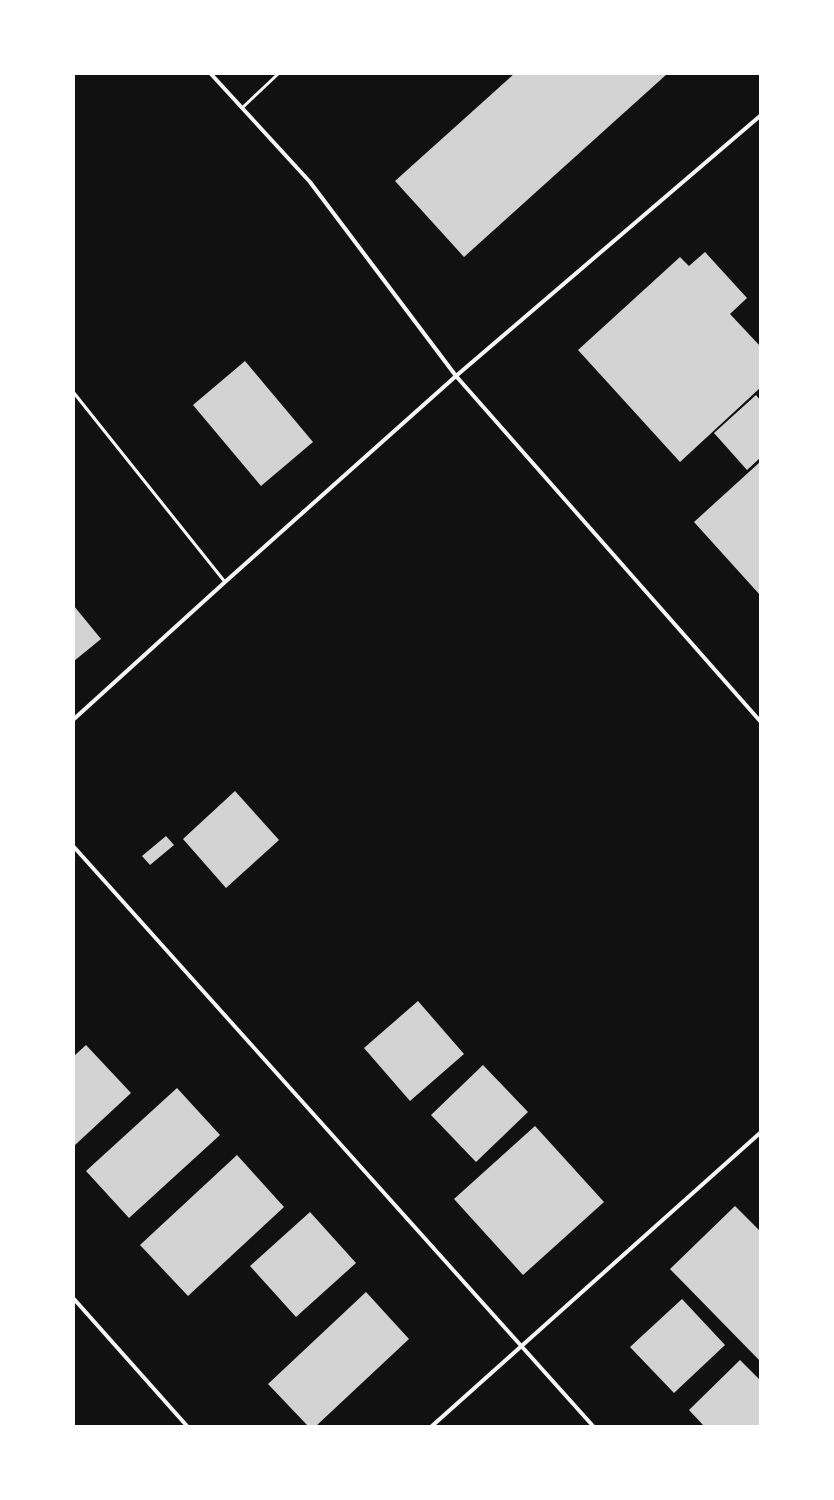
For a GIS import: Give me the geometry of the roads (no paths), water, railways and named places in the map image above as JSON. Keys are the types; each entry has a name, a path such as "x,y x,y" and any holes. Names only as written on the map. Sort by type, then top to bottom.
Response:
{"street":[{"path":"211,74 310,182 456,376 760,721"},
{"path":"74,719 456,376 760,116"},
{"path":"74,847 593,1426"},
{"path":"432,1426 760,1133"},
{"path":"74,1299 187,1426"}],"lane":[{"path":"242,108 278,74"},
{"path":"74,393 225,582"}]}
